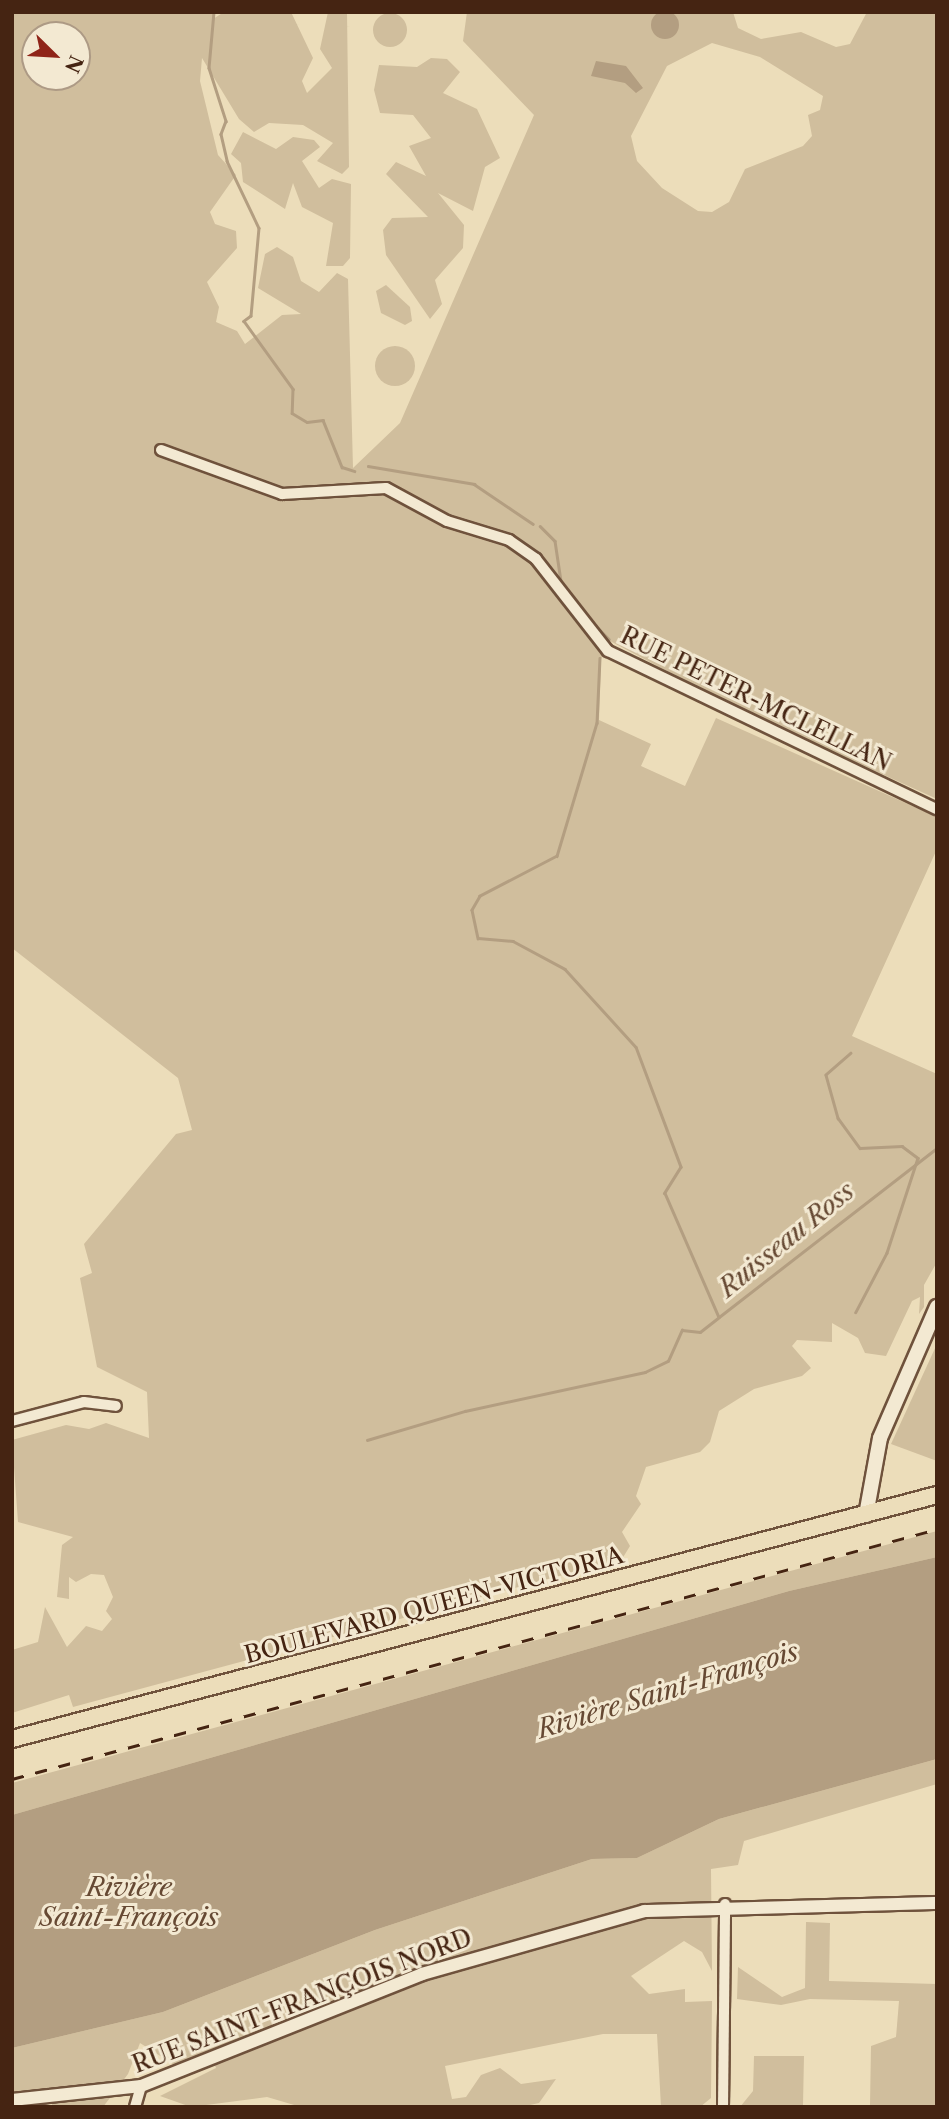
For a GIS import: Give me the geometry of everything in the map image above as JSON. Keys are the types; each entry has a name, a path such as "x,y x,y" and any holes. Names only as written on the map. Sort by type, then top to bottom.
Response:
{"main road":[{"path":"866,1515 880,1438 937,1307"},
{"name":"BOULEVARD QUEEN-VICTORIA","path":"12,1739 937,1495"}],"street":[{"name":"RUE PETER-MCLELLAN","path":"161,450 282,494 376,485 447,521 509,540 536,559 608,651 937,809"},
{"path":"12,1421 84,1402 116,1406"},
{"name":"RUE SAINT-FRANÇOIS NORD","path":"12,2100 141,2086 495,1950 644,1911 725,1904 937,1903"},
{"path":"723,2107 725,1904"},
{"path":"135,2107 141,2086"}],"shaded area":[{"path":"12,12 214,12 213,19 224,12 291,12 313,58 302,81 307,93 332,68 320,49 328,12 347,12 349,167 342,174 317,161 333,143 303,125 269,123 254,132 239,119 202,58 200,81 218,155 236,175 210,212 215,224 236,231 237,248 207,282 219,307 216,322 237,331 245,344 282,315 301,314 258,288 265,254 277,247 293,257 301,281 319,292 337,273 348,279 353,468 400,423 534,115 463,41 467,12 654,12 678,25 670,12 733,12 738,28 761,39 801,32 836,47 850,44 867,12 937,12 937,799 745,712 610,641 601,659 599,720 651,744 641,766 685,786 716,718 937,817 937,849 852,1036 937,1074 937,1262 924,1285 924,1307 919,1314 920,1297 912,1301 886,1356 865,1353 858,1338 832,1323 832,1342 797,1340 792,1346 811,1368 802,1376 754,1389 719,1411 710,1442 700,1452 646,1467 636,1496 641,1504 622,1532 630,1546 622,1559 73,1707 69,1695 12,1713 12,1650 38,1642 45,1607 67,1647 86,1626 102,1631 112,1619 106,1611 113,1597 104,1575 91,1574 76,1582 69,1577 69,1599 57,1597 62,1545 73,1537 18,1522 12,1440 66,1425 89,1429 106,1423 149,1438 147,1392 97,1367 80,1278 92,1273 84,1244 176,1134 192,1130 178,1078 12,948","holes":["712,43 760,57 823,96 820,110 808,115 812,136 803,146 745,169 729,202 712,212 698,211 662,188 637,161 631,136 667,66"]},
{"path":"390,13 402,18 407,30 402,42 390,47 378,42 373,30 378,18"},
{"path":"431,58 447,59 460,72 443,93 477,109 500,158 485,167 473,211 438,193 464,225 463,248 435,280 442,304 430,319 386,255 383,230 392,218 428,217 386,174 396,162 426,176 409,146 431,138 413,115 380,113 374,90 379,65 417,67"},
{"path":"243,132 276,149 293,137 314,140 320,147 302,161 319,188 332,179 351,184 350,258 343,266 326,266 333,223 302,207 293,183 285,209 243,182 241,163 231,154"},
{"path":"386,285 410,307 412,321 405,325 381,313 376,291"},
{"path":"395,346 403,347 409,352 414,358 414,374 409,380 403,385 395,386 387,385 381,380 376,374 375,366 376,358 381,352 387,347"},
{"path":"937,1344 937,1461 891,1444"},
{"path":"937,1531 937,1557 789,1591 12,1815 12,1783"},
{"path":"937,1759 937,1784 744,1841 738,1865 711,1869 712,1971 702,1952 684,1941 631,1976 649,1994 685,1989 685,2002 712,2001 711,2098 700,2107 661,2107 657,2034 603,2034 445,2066 452,2099 466,2097 481,2075 500,2068 521,2084 556,2079 539,2103 521,2107 301,2107 267,2097 191,2107 160,2096 216,2068 211,2054 176,2066 140,2043 128,2074 103,2107 52,2107 51,2090 12,2091 12,2048 163,2012 375,1930 592,1859 637,1858 719,1819"},
{"path":"806,1922 830,1923 829,1981 937,1984 937,2107 838,2107 870,2105 871,2046 896,2037 899,2001 810,1999 781,2005 737,1999 738,1967 782,1997 805,1988"},
{"path":"754,2056 804,2056 803,2105 814,2107 740,2107 753,2091"}],"water":[{"path":"665,11 675,15 679,25 675,35 665,39 655,35 651,25 655,15"},
{"path":"596,61 626,66 643,88 636,93 625,83 591,76"},
{"name":"Rivière Saint-François","path":"937,1557 937,1759 719,1819 637,1858 592,1859 375,1930 163,2012 12,2048 12,1815 789,1591"}],"waterway":[{"name":"Ruisseau Ross","path":"214,12 209,68 226,121 221,134 227,161 259,228 251,316 244,321 293,389 292,413 307,422 323,420 342,467 354,471"},
{"name":"Ruisseau Ross","path":"368,466 474,484 533,524"},
{"name":"Ruisseau Ross","path":"540,526 555,541 561,581 572,598"},
{"name":"Ruisseau Ross","path":"587,617 609,639"},
{"name":"Ruisseau Ross","path":"600,658 597,723 557,856 480,896 472,910 478,938 513,941 565,969 636,1047 681,1167 665,1193 719,1317 937,1148"},
{"path":"851,1053 826,1075 838,1118 860,1148 902,1146 918,1158 887,1253 856,1312"},
{"path":"367,1440 465,1411 645,1372 668,1361 682,1330 700,1332 718,1318"}],"railway":[{"path":"12,1779 937,1529"}]}
